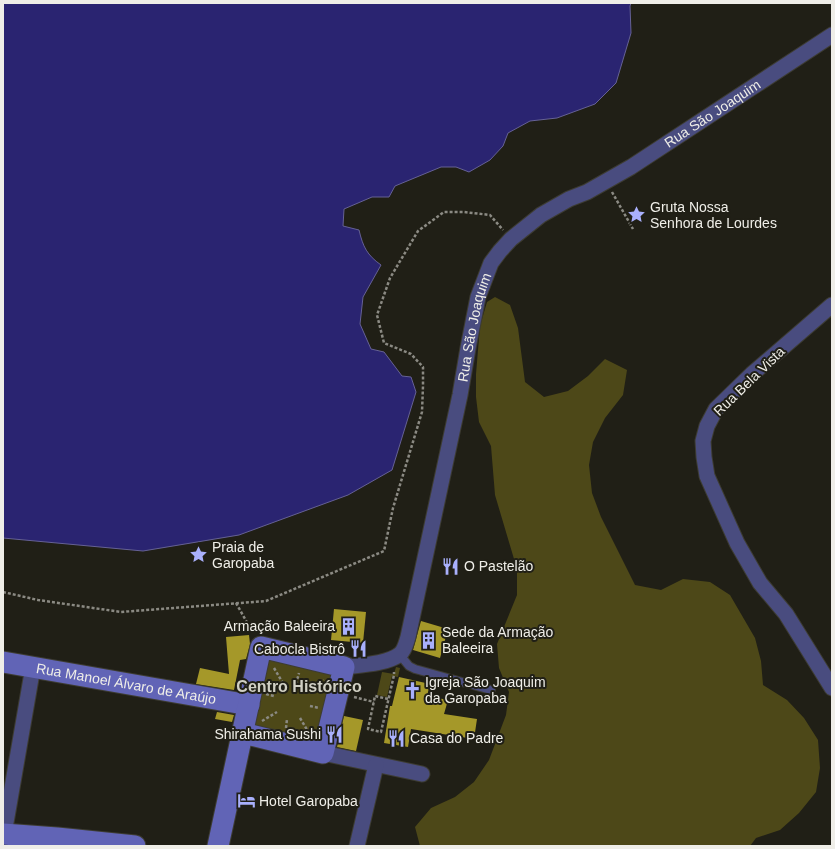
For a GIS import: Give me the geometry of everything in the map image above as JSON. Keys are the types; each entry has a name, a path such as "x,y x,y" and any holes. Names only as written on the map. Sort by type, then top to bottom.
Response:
{"street":[{"name":"Rua São Joaquim","path":"400,655 404,650 408,637 460,395 478,296 491,262 511,239 541,214 569,199 587,192 652,153 832,35"},
{"name":"Rua Bela Vista","path":"832,305 752,374 716,409 707,426 703,441 707,476 738,543 757,576 786,614 832,688"},
{"path":"218,846 262,647 344,667 382,662 400,655"},
{"name":"Rua Manoel Álvaro de Araújo","path":"3,662 249,705"},
{"path":"33,667 3,834 135,846"},
{"path":"323,754 344,667"},
{"path":"243,733 323,754 422,774"},
{"path":"357,846 376,765"}],"lane":[{"path":"400,655 410,666 415,669 491,690"}],"path":[{"path":"606,181 633,229"},
{"path":"3,592 38,600 121,612 266,600 384,551 393,508 422,412 423,386 422,367 411,354 384,343 377,315 390,278 418,231 444,212 464,212 490,215 511,239"},
{"path":"236,603 262,647"},
{"path":"388,699 375,696 368,729 381,732 394,675"},
{"path":"338,694 374,702"}],"shaded area":[{"path":"3,3 631,3 631,33 616,83 595,104 557,118 530,121 508,133 503,146 490,160 469,172 456,167 441,167 395,186 389,197 372,197 344,209 343,226 359,230 366,250 372,258 381,265 363,297 360,324 371,349 384,352 402,376 411,377 416,392 392,470 348,495 239,535 143,551 3,538"},
{"path":"495,297 510,305 518,328 525,382 544,397 568,391 588,376 605,359 627,370 623,395 605,418 593,442 589,465 592,493 601,517 635,585 661,590 683,579 710,582 730,595 755,638 761,661 763,685 787,700 804,718 818,740 820,768 816,792 799,813 780,830 756,838 750,846 420,846 415,827 431,808 455,797 474,782 489,760 506,715 509,692 499,668 497,644 517,595 517,569 495,495 491,446 479,422 476,397 476,374 480,326 487,302"},
{"path":"265,657 336,672 318,746 247,729"},
{"path":"396,667 400,668 398,677 392,676 387,697 377,695 382,672 394,674"}],"building":[{"name":"Armação Baleeira","path":"334,609 366,612 363,643 331,640"},
{"name":"Sede da Armação Baleeira","path":"421,621 448,629 440,658 413,650"},
{"path":"249,635 250,644 246,659 240,660 234,690 196,684 200,668 229,674 226,637"},
{"path":"399,677 430,684 427,696 448,700 444,714 477,719 474,739 411,729 408,747 384,743 390,706 392,706"},
{"path":"217,712 234,715 232,722 215,719"},
{"path":"344,716 363,720 356,751 337,747"}],"place":[{"name":"Gruta Nossa Senhora de Lourdes","path":"637,215"},
{"name":"Praia de Garopaba","path":"199,555"},
{"name":"O Pastelão","path":"451,566"},
{"name":"Armação Baleeira","path":"348,626"},
{"name":"Sede da Armação Baleeira","path":"429,640"},
{"name":"Cabocla Bistrô","path":"358,649"},
{"name":"Igreja São Joaquim da Garopaba","path":"412,690"},
{"name":"Shirahama Sushi","path":"334,734"},
{"name":"Casa do Padre","path":"397,738"},
{"name":"Hotel Garopaba","path":"246,801"}],"district":[{"name":"Centro Histórico","path":"299,686"}]}
